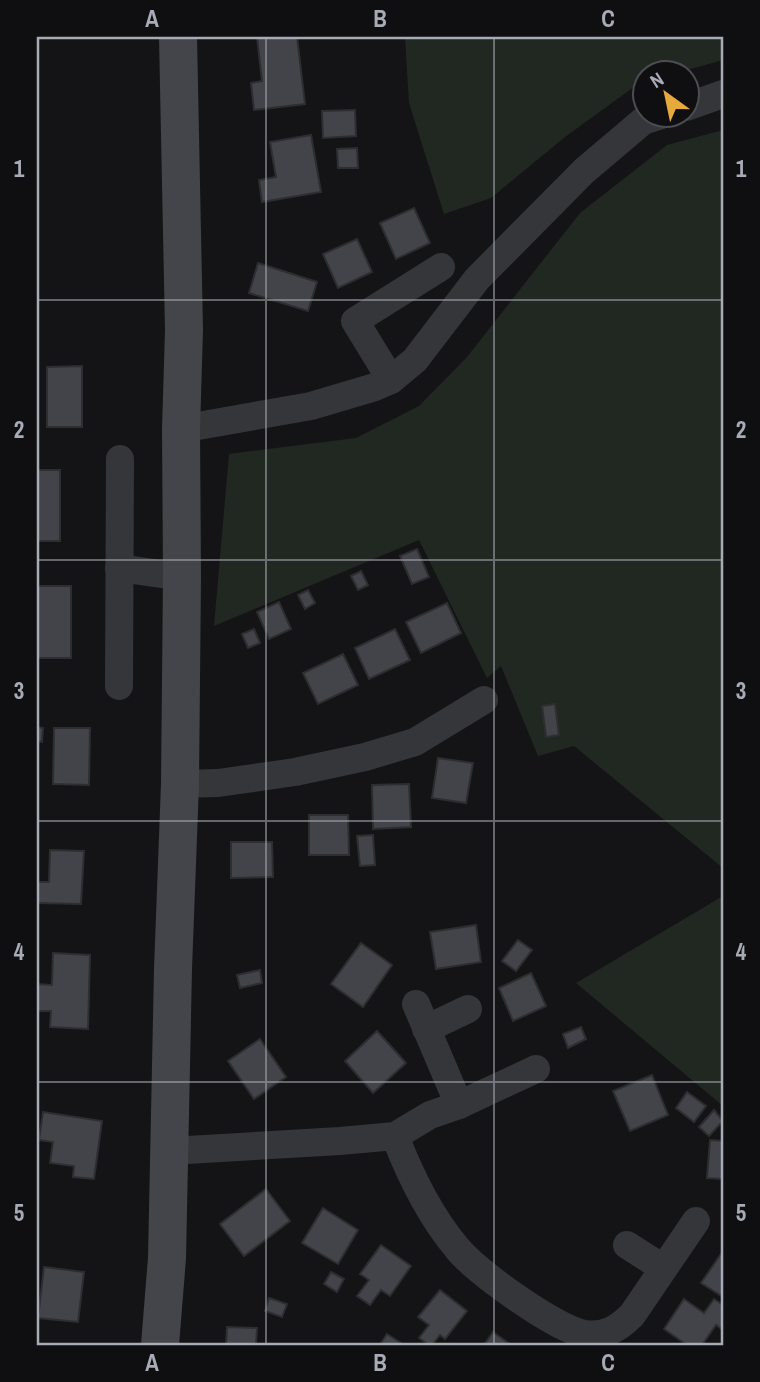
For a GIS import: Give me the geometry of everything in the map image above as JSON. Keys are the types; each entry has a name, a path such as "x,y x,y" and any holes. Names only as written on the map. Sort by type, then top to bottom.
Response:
{"street":[{"path":"160,1345 167,1258 180,785 181,429 184,330 178,37"},
{"path":"700,102 723,94"},
{"path":"181,429 311,405 391,380 415,360 477,279 584,171 632,130"},
{"path":"391,380 355,321 441,267"},
{"path":"119,686 120,459"},
{"path":"119,568 182,577"},
{"path":"180,785 218,783 295,772 365,757 415,742 484,700"},
{"path":"459,1105 421,1016 468,1009"},
{"path":"170,1151 340,1142 395,1136 430,1115 459,1105 536,1069"},
{"path":"395,1136 406,1164 434,1215 458,1250 525,1303 564,1328 585,1334 604,1333 621,1326 632,1315 696,1221"},
{"path":"627,1245 663,1269"}],"shaded area":[{"path":"405,37 723,37 723,60 700,66 700,60 630,60 630,90 565,137 491,198 444,214 409,103"},
{"path":"723,130 723,868 574,746 538,756 501,666 487,678 419,540 214,626 229,454 356,438 419,406 467,357 580,213 667,145"},
{"path":"723,896 723,1106 576,983"}],"building":[{"path":"257,37 297,37 305,104 254,110 251,83 262,81"},
{"path":"355,110 356,136 323,138 322,111"},
{"path":"311,135 321,192 262,202 259,180 276,177 270,142"},
{"path":"357,148 358,168 338,168 337,149"},
{"path":"414,208 430,243 396,259 380,223"},
{"path":"357,239 372,272 338,288 323,254"},
{"path":"258,263 317,282 308,311 249,293"},
{"path":"82,366 82,427 47,427 47,367"},
{"path":"37,470 60,470 60,541 37,541"},
{"path":"417,549 429,577 412,584 400,556"},
{"path":"361,571 368,585 358,590 351,576"},
{"path":"37,586 71,586 71,658 37,658"},
{"path":"308,590 315,603 305,609 298,595"},
{"path":"279,602 291,629 269,639 257,612"},
{"path":"447,603 461,633 421,653 406,622"},
{"path":"254,629 260,643 248,648 242,634"},
{"path":"395,629 410,660 369,679 355,648"},
{"path":"343,654 358,685 318,704 303,673"},
{"path":"555,704 559,735 546,737 542,706"},
{"path":"37,727 43,728 42,742 37,741"},
{"path":"54,728 90,728 89,785 53,784"},
{"path":"438,758 473,763 466,803 432,798"},
{"path":"409,784 411,827 373,829 372,785"},
{"path":"309,815 348,815 349,855 309,855"},
{"path":"373,835 375,865 360,866 357,836"},
{"path":"231,842 272,842 273,877 231,878"},
{"path":"50,850 84,851 81,904 37,903 37,882 49,882"},
{"path":"476,925 481,962 436,969 430,932"},
{"path":"518,940 532,950 516,971 502,961"},
{"path":"361,943 392,965 363,1007 331,984"},
{"path":"53,953 90,955 88,1029 50,1027 51,1011 37,1011 37,984 52,985"},
{"path":"260,970 262,983 240,988 237,975"},
{"path":"531,973 546,1006 513,1021 499,988"},
{"path":"581,1027 586,1039 568,1048 563,1034"},
{"path":"377,1031 406,1063 373,1093 345,1061"},
{"path":"260,1039 286,1077 254,1099 228,1061"},
{"path":"652,1075 668,1115 630,1131 613,1091"},
{"path":"687,1092 706,1106 694,1122 676,1108"},
{"path":"714,1110 723,1121 709,1136 699,1127"},
{"path":"43,1112 102,1121 94,1179 73,1177 74,1166 50,1163 53,1142 39,1140"},
{"path":"710,1140 723,1141 723,1179 707,1178"},
{"path":"266,1189 290,1221 244,1256 220,1224"},
{"path":"323,1208 358,1230 338,1264 302,1243"},
{"path":"381,1245 411,1266 390,1296 381,1290 370,1305 357,1296 369,1280 360,1274"},
{"path":"723,1251 723,1297 701,1283"},
{"path":"44,1267 84,1272 78,1322 38,1318"},
{"path":"331,1272 344,1279 337,1292 324,1284"},
{"path":"440,1290 467,1311 445,1339 440,1335 429,1345 419,1338 429,1325 418,1317"},
{"path":"269,1298 287,1304 282,1317 265,1311"},
{"path":"684,1299 704,1313 714,1299 723,1305 723,1330 716,1325 702,1345 687,1345 664,1329"},
{"path":"227,1327 257,1328 256,1345 226,1345"},
{"path":"493,1332 511,1345 484,1345"},
{"path":"387,1334 404,1345 381,1343"}]}
